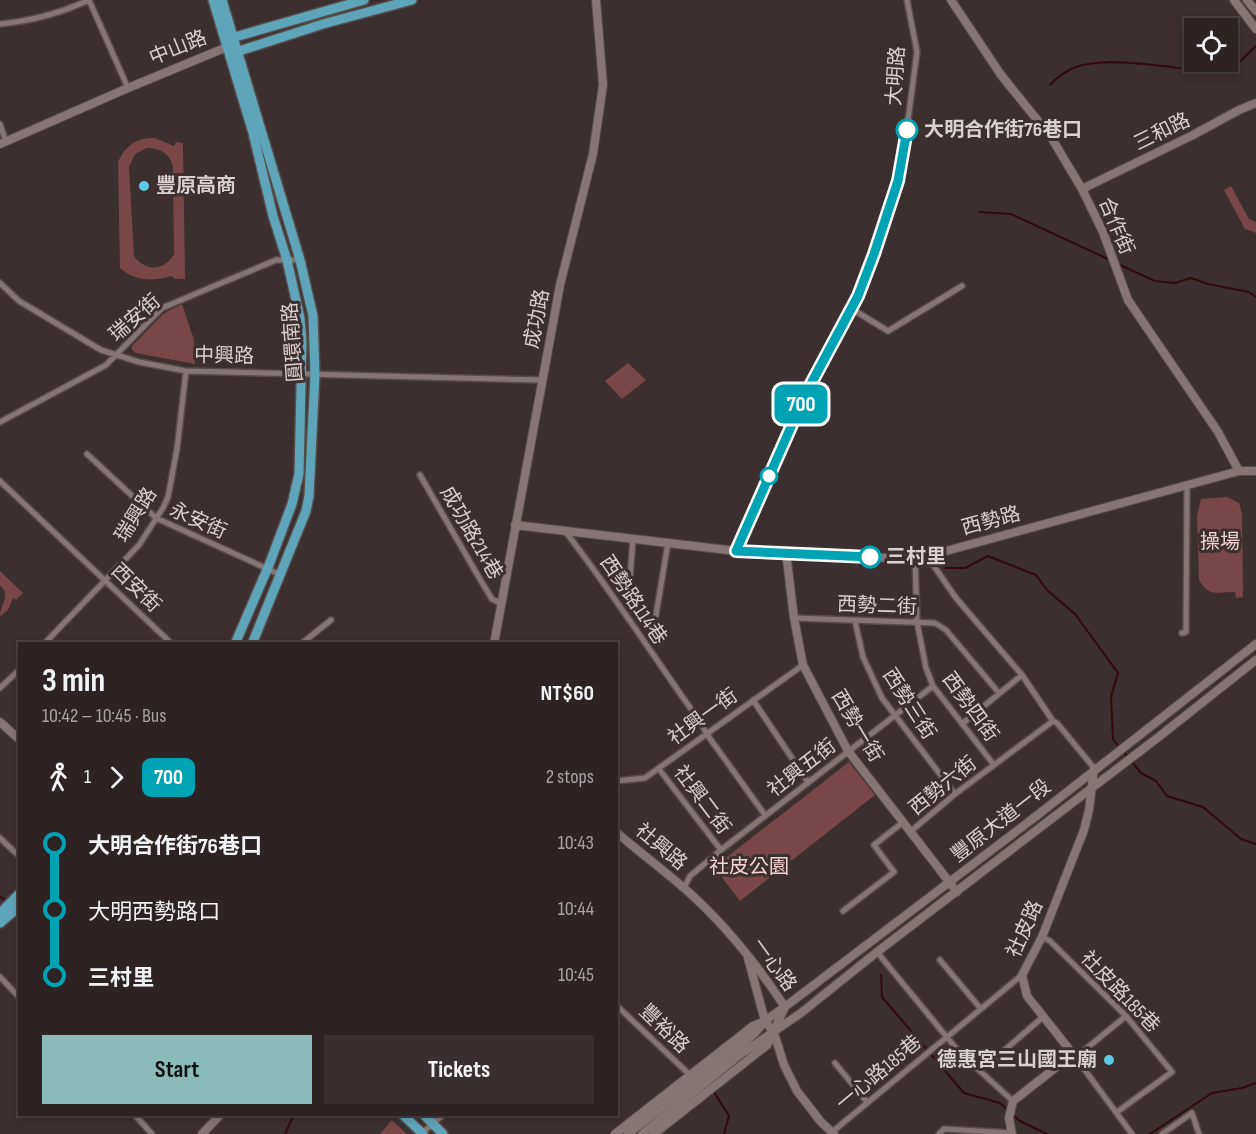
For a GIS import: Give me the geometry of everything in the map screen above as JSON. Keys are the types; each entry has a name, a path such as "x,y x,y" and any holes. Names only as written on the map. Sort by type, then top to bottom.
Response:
{"main road":[{"name":"圓環南路","path":"213,0 253,133 300,318 300,468 292,504 268,569 236,642"},
{"name":"圓環南路","path":"222,0 235,37 300,260 313,316 315,374 309,496 306,511 253,642"},
{"name":"中山路","path":"235,37 364,0"},
{"name":"中山路","path":"227,47 238,51 323,24 412,0"},
{"path":"227,47 235,37"},
{"path":"0,913 18,895"},
{"path":"0,923 18,908"},
{"path":"404,1116 423,1134"},
{"path":"425,1116 443,1134"}],"street":[{"path":"0,24 37,18 66,10 89,0 128,88"},
{"name":"成功路","path":"494,642 514,525 560,285 593,154 603,85 597,0"},
{"name":"大明路","path":"736,551 806,393 852,309 874,254 899,176 917,52 907,0"},
{"name":"合作街","path":"951,0 1001,75 1052,137 1082,189 1103,232 1128,300 1218,432 1239,471"},
{"path":"1234,0 1256,29"},
{"path":"1247,0 1256,11"},
{"name":"中山路","path":"3,143 227,47"},
{"name":"三和路","path":"1082,189 1256,103"},
{"path":"0,124 3,143"},
{"name":"瑞安街","path":"0,422 106,365 162,308 252,268 276,260 300,260"},
{"name":"中興路","path":"0,283 19,301 101,350 139,362 186,370 542,380"},
{"path":"852,309 888,331 962,286"},
{"name":"瑞興路","path":"46,642 139,545 168,497 179,438 186,370"},
{"name":"永安街","path":"87,454 156,518 281,575"},
{"name":"西勢路","path":"514,525 736,551 891,558 915,557 927,556 1239,471 1256,471"},
{"name":"成功路214巷","path":"420,475 475,573 492,599 501,603"},
{"name":"西安街","path":"0,481 170,642"},
{"path":"1182,633 1186,632 1187,485"},
{"name":"西勢路114巷","path":"565,531 621,605 641,640 765,815"},
{"path":"629,591 633,539"},
{"path":"656,615 668,543"},
{"name":"西勢一街","path":"786,552 794,618 803,665 848,751 957,892"},
{"path":"927,556 956,598 1022,675 1053,721 1094,768"},
{"name":"西勢四街","path":"915,557 917,622 926,668 933,686 994,765"},
{"name":"西勢二街","path":"794,618 935,623 946,630 999,693"},
{"path":"304,642 331,620"},
{"name":"西勢三街","path":"855,621 863,657 882,698 956,794"},
{"name":"豐原大道一段","path":"615,1134 753,1026 765,1021 949,882 1256,644"},
{"name":"豐原大道一段","path":"740,1051 774,1033 1256,660"},
{"name":"社興一街","path":"618,781 645,778 803,665"},
{"path":"0,688 18,671"},
{"path":"962,724 1022,675"},
{"name":"社興五街","path":"684,888 690,876 721,850 933,686"},
{"path":"753,700 808,782"},
{"name":"西勢六街","path":"910,831 1053,721"},
{"path":"0,722 18,738"},
{"name":"社興二街","path":"659,768 721,850"},
{"name":"社皮路","path":"1074,1055 1027,996 1022,975 1042,937 1083,830 1089,810 1094,768"},
{"path":"843,911 894,872 873,845 903,823"},
{"name":"社興路","path":"618,834 684,888"},
{"path":"0,838 18,855"},
{"name":"一心路","path":"684,888 720,923 746,954 784,1007 774,1033"},
{"name":"社皮路185巷","path":"1042,937 1050,941 1126,1016 1172,1072 1117,1112"},
{"path":"877,952 959,1052 1013,1101"},
{"path":"746,954 765,1021 774,1033 784,1065 797,1091 820,1122 833,1133"},
{"path":"940,960 981,1009"},
{"name":"一心路185巷","path":"833,1133 867,1102 1022,975"},
{"path":"0,977 18,996"},
{"name":"豐裕路","path":"618,1007 690,1075"},
{"path":"939,1134 944,1130 1012,1134 1009,1118 1013,1101 1126,1016"},
{"path":"980,1071 1043,1017"},
{"name":"豐原大道一段","path":"740,1051 765,1021"},
{"name":"豐原大道一段","path":"654,1134 767,1045 774,1033"},
{"path":"628,1134 740,1051"},
{"path":"642,1134 740,1051"},
{"path":"1074,1055 1132,1134"},
{"path":"836,1063 867,1102"},
{"path":"1162,1134 1192,1113 1200,1134"},
{"path":"136,1116 152,1134"},
{"path":"202,1134 219,1116"},
{"path":"423,1134 442,1116"}],"green space":[{"path":"155,138 174,146 176,142 183,143 185,279 176,279 171,276 157,279 138,278 120,268 118,162 124,151 133,143","holes":["152,148 167,155 173,167 174,254 166,264 155,267 144,265 134,256 129,167 135,154"]},
{"path":"1231,186 1249,219 1256,222 1256,233 1245,229 1224,190"},
{"path":"182,304 194,340 195,364 136,353 132,350 132,346 163,314"},
{"path":"628,363 646,380 622,399 605,381"},
{"name":"操場","path":"1227,497 1239,503 1242,514 1243,597 1236,598 1235,592 1211,592 1199,580 1197,516 1201,499"},
{"path":"0,571 23,593 16,600 13,598 8,610 0,616 5,593 0,585"},
{"name":"社皮公園","path":"849,762 875,795 740,901 714,867"},
{"path":"392,1120 407,1134 380,1134"}],"waterway":[{"path":"1050,85 1069,70 1091,63 1129,63 1228,73 1256,46"},
{"path":"979,212 1011,214 1110,260"},
{"path":"1118,264 1155,281 1175,283 1191,278 1208,284 1249,292 1256,297"},
{"path":"945,568 965,568 988,556 1036,575 1047,590 1075,614 1118,673 1111,697 1113,739 1119,747"},
{"path":"1123,751 1141,773 1156,781 1167,796 1203,807 1241,839 1256,844"},
{"path":"0,896 7,902"},
{"path":"881,975 882,997 964,1093 1000,1103 1009,1111"},
{"path":"1150,1134 1212,1093 1256,1083"},
{"path":"714,1092 729,1116 724,1134"},
{"path":"1013,1115 1020,1121 1047,1134"},
{"path":"285,1134 293,1116"}],"bus line":[{"name":"700","path":"870,557 736,551 806,393 858,296 898,181 907,130"}],"place":[{"name":"大明合作街76巷口","path":"907,130"},
{"name":"豐原高商","path":"144,186"},
{"name":"三村里","path":"870,557"},
{"name":"德惠宮三山國王廟","path":"1109,1060"}]}
